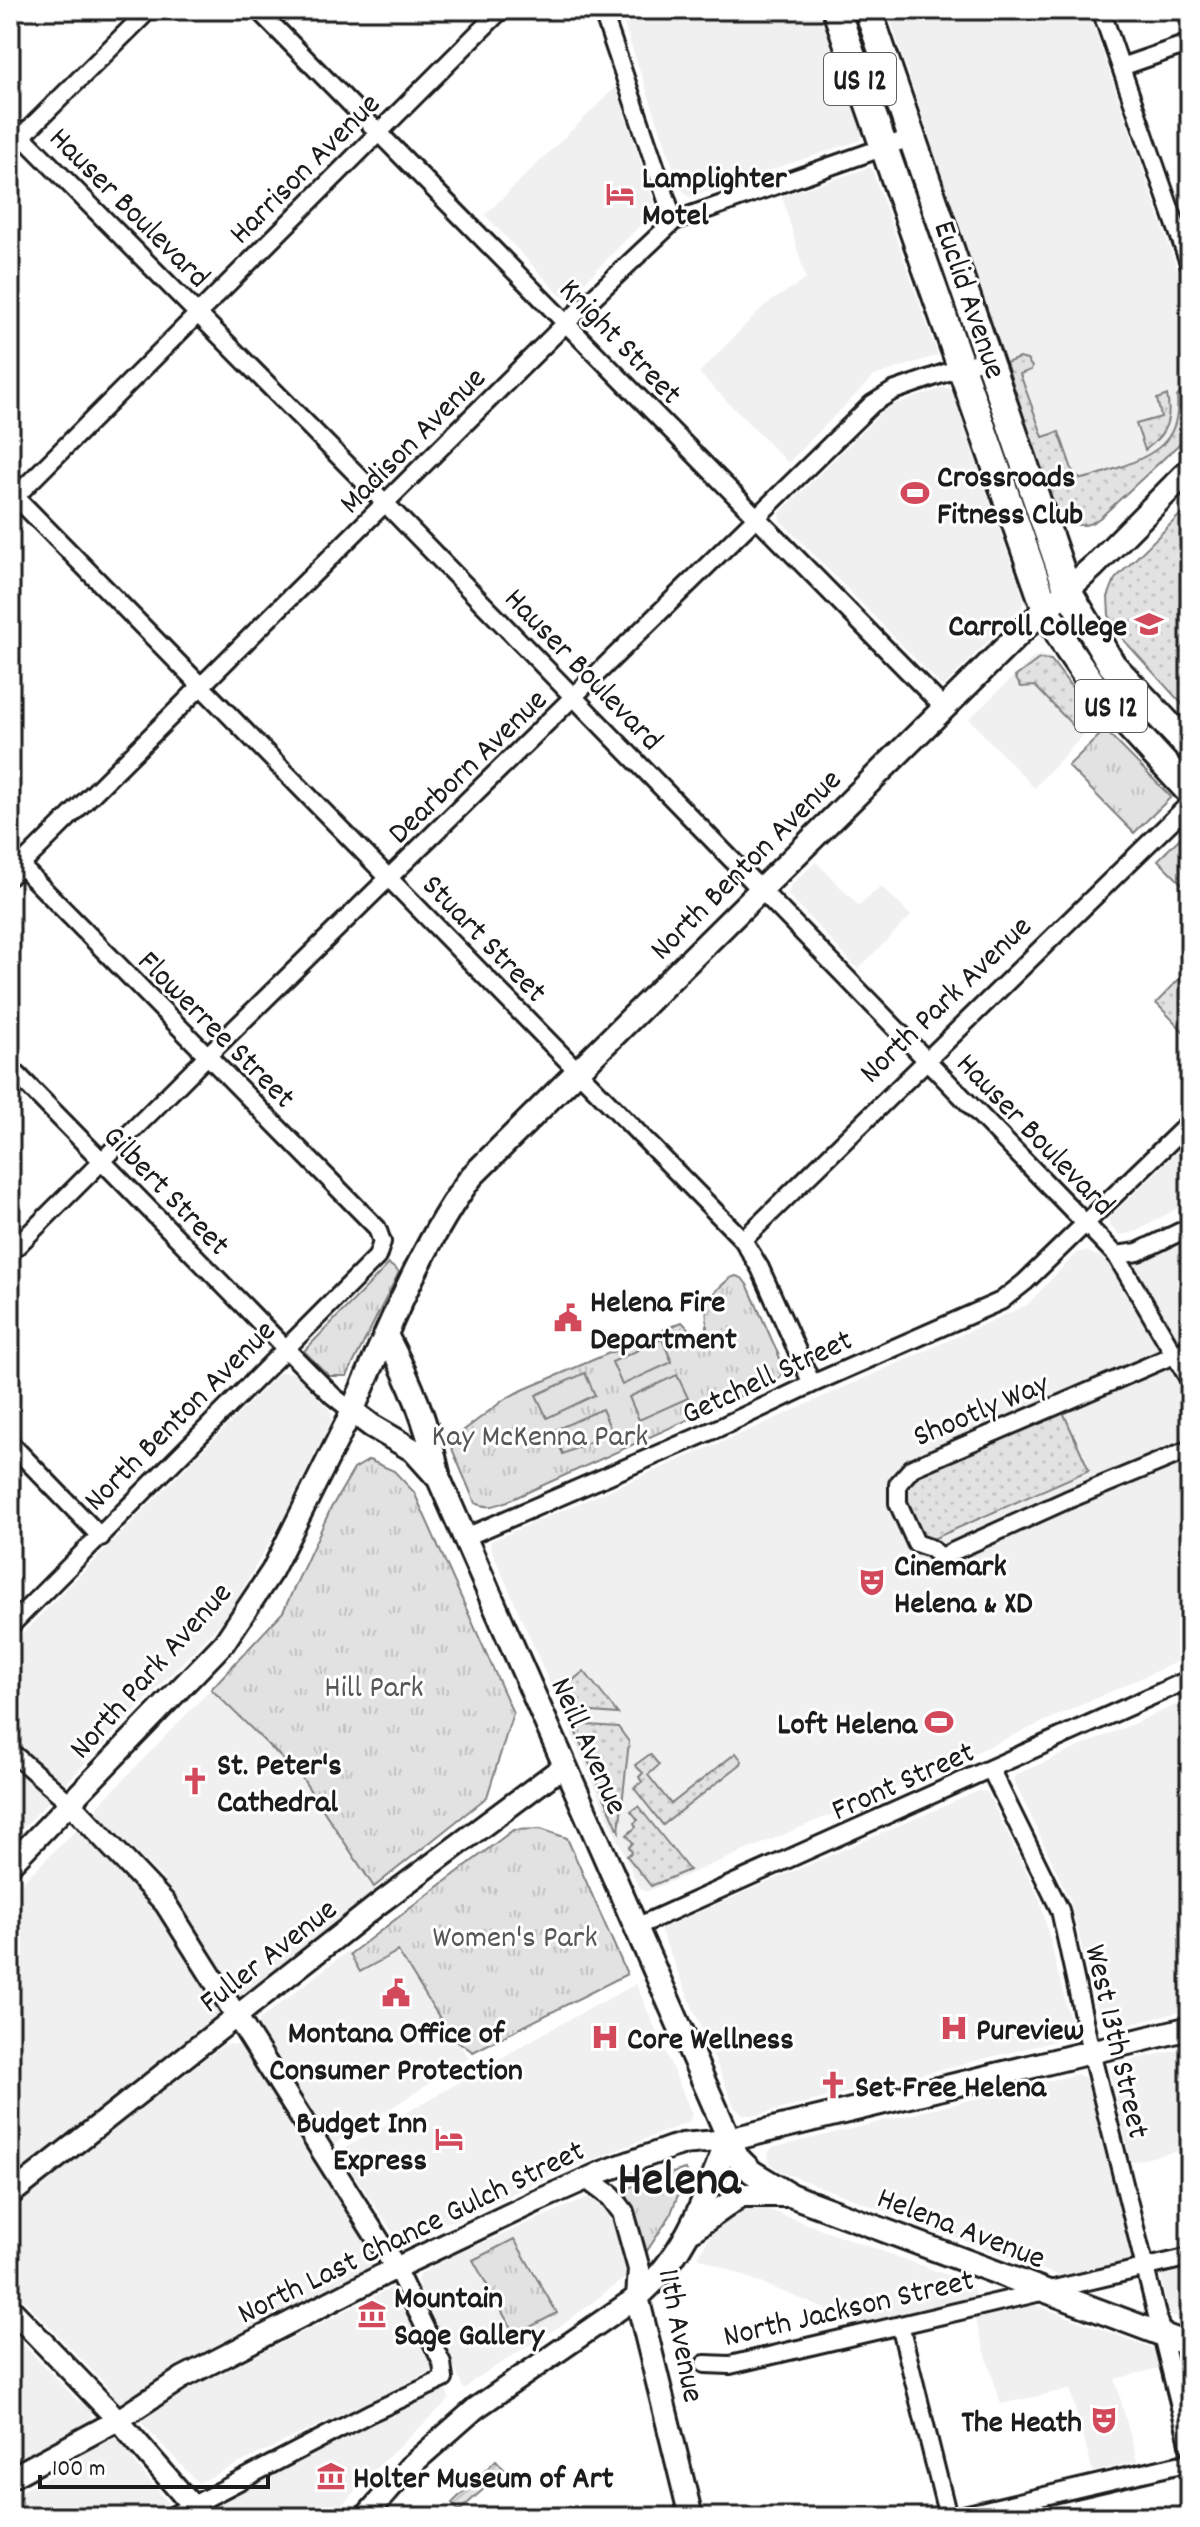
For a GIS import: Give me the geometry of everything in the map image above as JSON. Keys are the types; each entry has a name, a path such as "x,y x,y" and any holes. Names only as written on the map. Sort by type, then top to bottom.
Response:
{"highway":[{"name":"Euclid Avenue","path":"836,10 1046,610"},
{"name":"Euclid Avenue","path":"868,10 1068,591"},
{"name":"US 12","path":"1068,591 1112,665 1190,748"},
{"name":"US 12","path":"1046,610 1097,691 1190,792"}],"main road":[{"name":"North Benton Avenue","path":"386,1335 457,1196 492,1155 1190,469"},
{"name":"North Park Avenue","path":"352,1411 386,1335"},
{"path":"386,1335 414,1391 428,1429 439,1479"},
{"name":"Neill Avenue","path":"352,1411 413,1450 439,1479 728,2140"},
{"name":"North Last Chance Gulch Street","path":"728,2140 1190,2028"},
{"path":"637,2297 664,2271 691,2231 728,2140"},
{"name":"Helena Avenue","path":"728,2140 737,2157 752,2172 790,2195 1190,2345"},
{"path":"691,2231 741,2195 790,2195"},
{"name":"11th Avenue","path":"637,2297 691,2517"}],"street":[{"path":"14,136 149,10"},
{"name":"Knight Street","path":"258,10 945,709"},
{"name":"Harrison Avenue","path":"12,496 501,10"},
{"path":"602,10 674,221"},
{"path":"1101,10 1190,266"},
{"path":"1121,67 1190,43"},
{"name":"Hauser Boulevard","path":"14,136 197,312 1086,1223 1116,1255 1183,1351 1190,1381"},
{"name":"Madison Avenue","path":"14,866 203,686 566,323 674,221 913,137"},
{"name":"Dearborn Avenue","path":"10,1253 872,404 893,391 988,358"},
{"name":"Stuart Street","path":"12,496 203,686 743,1240 760,1268 812,1384"},
{"name":"North Park Avenue","path":"743,1240 1190,803"},
{"name":"Flowerree Street","path":"14,866 377,1228 382,1242"},
{"name":"Gilbert Street","path":"10,1067 287,1350"},
{"name":"Getchell Street","path":"466,1537 1001,1301 1025,1282 1190,1122"},
{"path":"1116,1255 1138,1252 1190,1227"},
{"name":"North Benton Avenue","path":"10,1626 287,1350 377,1257 382,1242"},
{"path":"287,1350 352,1411"},
{"name":"Shootly Way","path":"1183,1351 912,1468 898,1484 898,1503 916,1543 930,1548 941,1557 1190,1449"},
{"name":"North Park Avenue","path":"10,1865 232,1631 272,1571 352,1411"},
{"path":"10,1443 101,1537"},
{"name":"Front Street","path":"636,1927 1190,1679"},
{"path":"10,1751 71,1804 165,1903 396,2268 442,2363 444,2379 370,2413 196,2511 170,2517"},
{"name":"Fuller Avenue","path":"10,2195 422,1871 565,1765"},
{"name":"West 13th Street","path":"991,1770 1060,1910 1091,2052 1190,2447"},
{"name":"North Last Chance Gulch Street","path":"10,2478 118,2420 182,2378 473,2229 588,2179 682,2144 728,2140"},
{"name":"11th Avenue","path":"588,2179 611,2196 623,2212 639,2269 637,2297"},
{"name":"North Jackson Street","path":"705,2364 730,2365 1190,2257"},
{"path":"365,2517 409,2467 476,2408 637,2297"},
{"path":"10,2308 118,2420 196,2511"},
{"path":"900,2325 948,2517"},
{"path":"955,2517 1190,2462"}],"shaded area":[{"path":"619,10 821,10 864,135 858,141 689,197 680,187"},
{"path":"887,10 1088,10 1190,306 1190,432 1093,524 1073,525 1062,518 1053,505"},
{"path":"616,87 656,209 572,295 566,297 560,295 485,215"},
{"path":"871,167 938,355 874,376 788,463 699,373 765,305 806,279 782,196"},
{"path":"949,388 952,392 1024,599 1022,607 943,687 780,520 780,513 887,407"},
{"path":"1040,655 1054,662 1099,718 1034,788 969,719 1034,657"},
{"path":"816,862 859,906 881,886 911,916 858,969 788,895 791,885"},
{"path":"1190,1139 1190,1201 1136,1232 1120,1235 1109,1225 1109,1218"},
{"path":"1190,1234 1190,1656 921,1777 646,1892 638,1886 490,1546 491,1541 752,1429 1027,1305 1076,1253 1086,1251 1103,1258 1140,1257"},
{"path":"280,1372 294,1373 331,1412 332,1419 284,1517 227,1616 67,1782 61,1782 10,1735 10,1646"},
{"path":"211,1689 302,1778 376,1891 242,1996 236,1994 160,1876 98,1814 97,1807"},
{"path":"1190,1699 1190,2009 1112,2029 1101,2023 1070,1900 1014,1780 1017,1774"},
{"path":"10,1763 50,1800 10,1841"},
{"path":"979,1791 987,1792 1040,1900 1072,2029 1067,2038 757,2115 744,2115 735,2108 660,1929"},
{"path":"79,1827 151,1902 220,2016 10,2181 10,1894"},
{"path":"348,1951 362,1973 397,1953 469,2058 330,2147 258,2029 259,2020"},
{"path":"636,1984 692,2114 689,2122 540,2180 464,2217 397,2238 338,2152"},
{"path":"238,2045 243,2050 370,2242 377,2255 376,2261 363,2273 355,2274 153,2383 128,2407 118,2405 110,2389 10,2286 10,2210 222,2046"},
{"path":"1190,2047 1190,2148 1131,2162 1110,2073 1116,2064"},
{"path":"1077,2074 1087,2079 1133,2260 1062,2277 781,2172 770,2164 768,2153 772,2148"},
{"path":"595,2194 606,2198 618,2220 629,2275 565,2323 474,2380 464,2390 417,2281 420,2274 451,2257"},
{"path":"753,2204 972,2284 974,2295 972,2299 864,2325 698,2257 720,2219 735,2207"},
{"path":"1190,2269 1190,2322 1168,2314 1161,2275"},
{"path":"395,2286 436,2369 198,2483 142,2423 151,2412 196,2386"},
{"path":"1030,2303 1155,2349 1159,2368 1115,2379 1137,2461 1093,2472 1070,2389 1001,2404 974,2317"},
{"path":"10,2331 78,2401 88,2404 92,2419 10,2463"},
{"path":"445,2388 450,2399 372,2472 331,2517 227,2517 218,2506 217,2500"},
{"path":"113,2437 124,2442 135,2463 168,2503 143,2517 16,2517 10,2506 10,2494 22,2491 77,2461"}],"green space":[{"path":"1019,358 1027,360 1032,367 1020,374 1043,437 1059,432 1073,472 1081,479 1143,458 1162,444 1175,425 1177,397 1181,391 1190,413 1190,434 1101,517 1087,525 1075,524 1053,505 1006,363"},
{"path":"1167,395 1169,412 1166,426 1158,439 1145,450 1136,424 1161,417 1157,399"},
{"name":"Carroll College","path":"1190,505 1190,713 1121,637 1109,615 1108,597 1115,579"},
{"path":"1039,659 1051,660 1095,718 1080,733 1035,686 1021,687 1015,677"},
{"path":"1105,730 1171,797 1134,833 1068,766"},
{"path":"1190,828 1190,892 1158,860"},
{"path":"1190,968 1190,1038 1156,1003"},
{"path":"389,1264 399,1272 347,1376 329,1376 304,1351"},
{"name":"Kay McKenna Park","path":"736,1276 748,1286 783,1365 784,1372 778,1379 508,1501 492,1506 475,1503 450,1444 455,1437 518,1392 682,1322 696,1337 707,1328 706,1300"},
{"path":"662,1339 672,1362 622,1385 612,1362"},
{"path":"585,1373 595,1395 547,1418 536,1395"},
{"path":"677,1375 688,1398 639,1420 629,1397"},
{"path":"602,1409 612,1432 563,1454 553,1431"},
{"path":"1063,1412 1089,1470 933,1539 924,1538 909,1514 905,1500 914,1476"},
{"name":"Hill Park","path":"369,1460 394,1471 414,1492 513,1713 487,1797 374,1887 302,1778 211,1689 283,1612 331,1508 354,1469"},
{"path":"584,1671 618,1714 566,1710 562,1703 564,1688"},
{"path":"572,1724 618,1727 629,1742 619,1831"},
{"path":"736,1753 741,1764 663,1825 634,1788 642,1782 639,1777 643,1773 635,1765 650,1754 659,1765 648,1775 671,1804"},
{"path":"638,1806 689,1870 651,1886 627,1856 632,1852 629,1847 633,1843 627,1835 636,1827 634,1823 638,1820 631,1811"},
{"name":"Women's Park","path":"541,1829 567,1838 627,1974 473,2052 451,2036 398,1951 360,1972 350,1954 513,1830"},
{"path":"684,2169 687,2171 670,2216 645,2254 625,2189"},
{"path":"514,2239 557,2313 515,2335 473,2260"},
{"path":"496,2460 505,2470 459,2511 452,2503"}],"place":[{"name":"Lamplighter Motel","path":"620,194"},
{"name":"Crossroads Fitness Club","path":"915,493"},
{"name":"Carroll College","path":"1149,624"},
{"name":"Helena Fire Department","path":"568,1318"},
{"name":"Cinemark Helena & XD","path":"872,1582"},
{"name":"Loft Helena","path":"939,1722"},
{"name":"St. Peter's Cathedral","path":"195,1781"},
{"name":"Montana Office of Consumer Protection","path":"396,1993"},
{"name":"Pureview","path":"954,2028"},
{"name":"Core Wellness","path":"605,2037"},
{"name":"Set Free Helena","path":"833,2085"},
{"name":"Budget Inn Express","path":"449,2139"},
{"name":"Mountain Sage Gallery","path":"372,2314"},
{"name":"The Heath","path":"1104,2420"},
{"name":"Holter Museum of Art","path":"331,2476"}],"district":[{"name":"Helena","path":"679,2176"}]}
